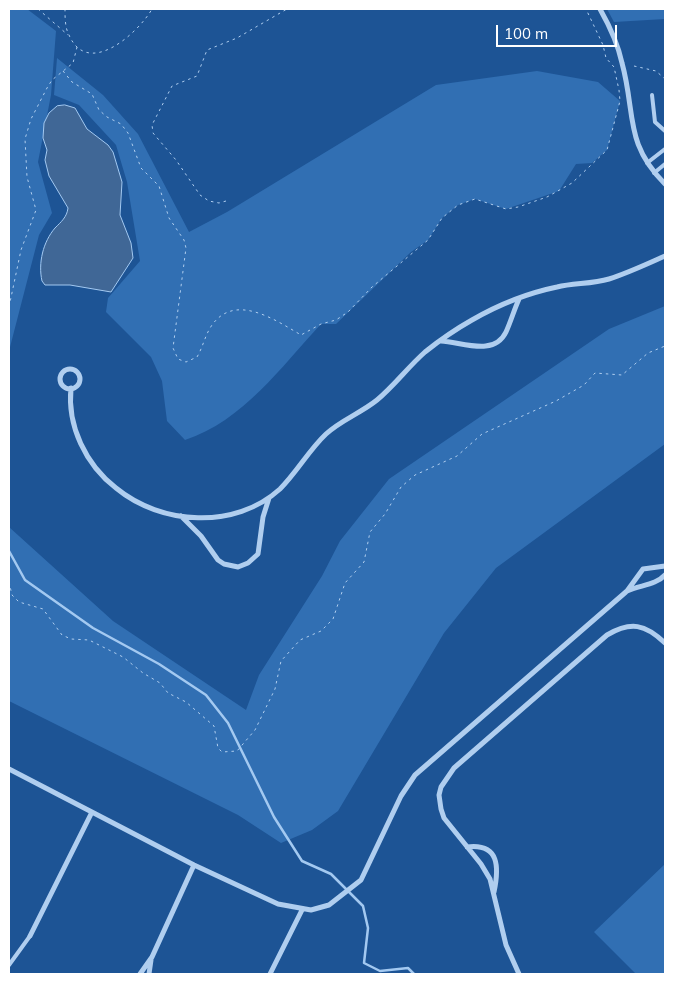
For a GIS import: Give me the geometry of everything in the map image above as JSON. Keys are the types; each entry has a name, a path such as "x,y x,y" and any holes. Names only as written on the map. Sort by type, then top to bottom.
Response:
{"street":[{"path":"600,9 622,62 635,140 647,163 665,184"},
{"path":"71,388 70,400 79,438 92,464 126,496 142,506 180,516 207,518 223,515 258,505 270,497 291,476 326,434 375,401 425,353 473,320 519,299 557,287 610,279 665,256"},
{"path":"441,341 484,347 496,343 507,331 519,299"},
{"path":"180,516 201,536 218,560 231,567 238,567 248,563 258,554 264,517 270,497"},
{"path":"9,770 194,865 278,904 302,910 321,908 340,898 365,875 401,796 416,775 627,591 643,569 665,566"},
{"path":"627,591 638,586 659,582 665,575"},
{"path":"519,974 506,945 494,893 481,864 444,818 439,802 441,787 454,768 607,635 620,628 645,627 665,643"},
{"path":"30,936 92,812"},
{"path":"467,847 482,847 490,851 496,859 498,875 494,893"},
{"path":"140,974 152,957 194,865"},
{"path":"270,974 302,910"},
{"path":"149,974 152,957"}],"lane":[{"path":"652,95 655,122 665,130"},
{"path":"647,163 665,149"},
{"path":"654,173 665,164"},
{"path":"9,965 30,936"}],"path":[{"path":"38,9 69,36 78,47 90,53 100,53 137,30 152,9"},
{"path":"64,9 69,36"},
{"path":"226,201 220,203 209,201 200,195 176,160 153,133 152,125 167,92 178,82 197,76 207,50 237,38 287,9"},
{"path":"63,71 72,82 92,94 99,110 107,117 121,124 128,133 140,168 159,186 169,218 184,240 186,248 173,348 178,359 186,362 197,357 210,327 225,312 234,310 255,312 301,335 306,334 321,324 336,320 348,312 372,287 428,240 442,218 458,205 475,199 506,209 518,207 559,191 578,178 606,150 620,101 614,67 606,58 603,45 586,9"},
{"path":"9,307 21,250 36,210 27,177 25,139 40,100 52,80 73,64 78,47"},
{"path":"634,66 656,71 665,78"},
{"path":"9,582 12,595 19,602 42,609 62,635 71,639 89,640 123,658 160,683 168,693 186,702 214,726 218,748 222,752 237,751 255,730 275,689 278,667 281,662 300,640 321,631 333,619 346,583 364,562 370,532 406,482 425,470 457,456 482,434 576,390 596,373 622,375 648,353 665,346"}],"shaded area":[{"path":"9,9 27,9 56,31 51,95 38,162 52,213 39,235 9,351"},
{"path":"607,9 665,9 665,19 614,22"},
{"path":"57,58 103,95 138,134 189,232 227,212 436,85 537,71 598,82 620,101 607,150 592,163 576,164 559,191 506,209 475,199 458,205 442,218 428,240 411,252 336,324 321,324 276,375 243,406 225,420 185,440 167,421 162,381 151,357 106,312 108,298 140,261 127,182 116,145 79,105 54,95"},
{"path":"65,105 75,108 87,129 108,145 113,152 122,182 120,215 131,243 133,258 111,292 70,285 45,285 42,281 42,253 47,240 65,217 68,208 49,176 45,160 47,150 43,138 44,123 49,113 57,106"},
{"path":"665,306 665,444 496,568 444,633 338,811 312,830 281,843 238,815 9,701 9,527 113,621 246,710 259,675 322,576 340,541 389,479 609,329"},
{"path":"665,864 665,974 636,974 594,932"}],"waterway":[{"path":"9,551 25,580 93,628 159,664 206,695 228,723 274,817 302,861 331,874 363,906 368,928 364,963 380,971 408,968 414,974"}]}
